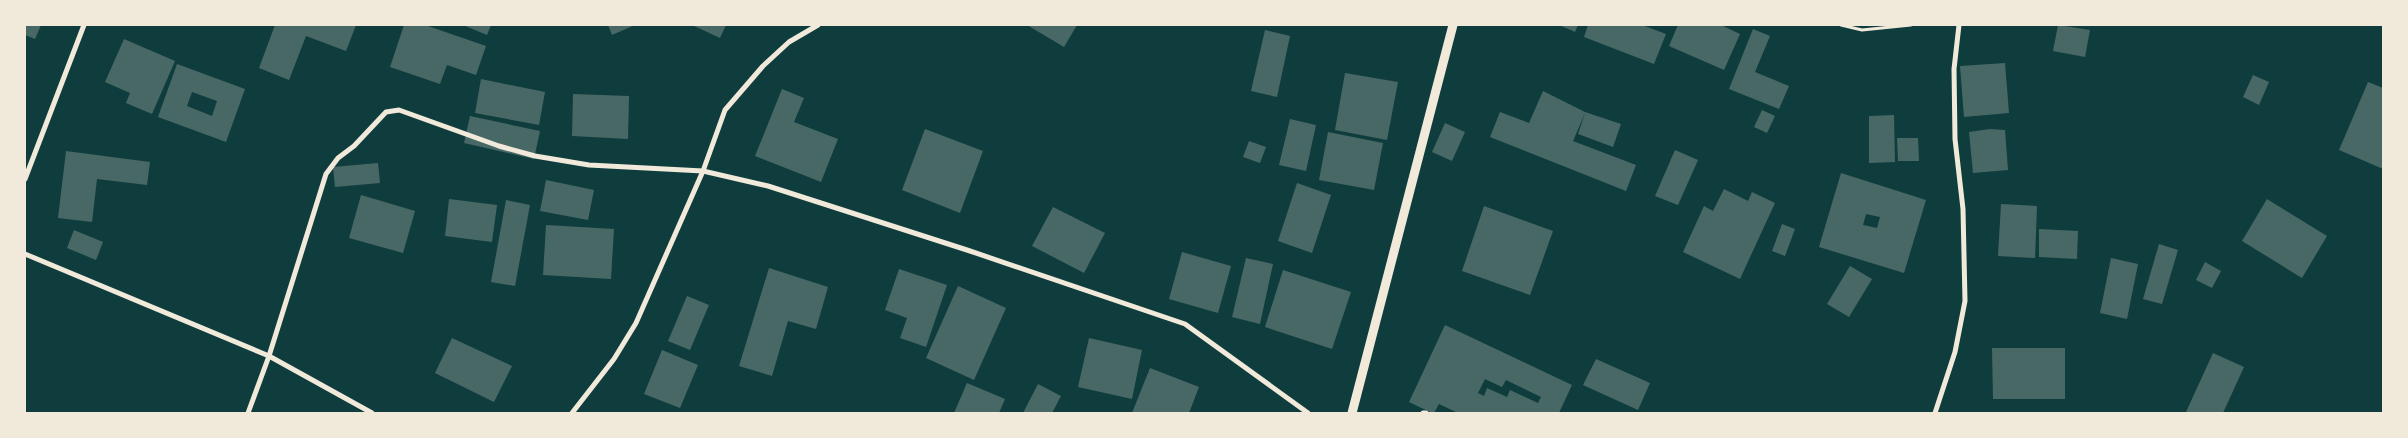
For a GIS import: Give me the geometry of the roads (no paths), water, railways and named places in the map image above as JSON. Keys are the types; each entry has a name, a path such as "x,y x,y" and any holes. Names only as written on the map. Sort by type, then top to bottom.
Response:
{"street":[{"path":"25,179 84,25"},
{"path":"572,413 614,360 636,323 703,171 725,110 763,66 789,42 818,25"},
{"path":"1352,413 1453,25"},
{"path":"1936,413 1955,352 1965,301 1963,209 1955,139 1954,69 1959,25"},
{"path":"248,413 269,356 326,174 338,158 354,146 386,112 404,110 499,146 535,156 628,168 703,171 768,186 834,206 1185,324 1308,413"},
{"path":"25,254 269,356 372,413"}]}
